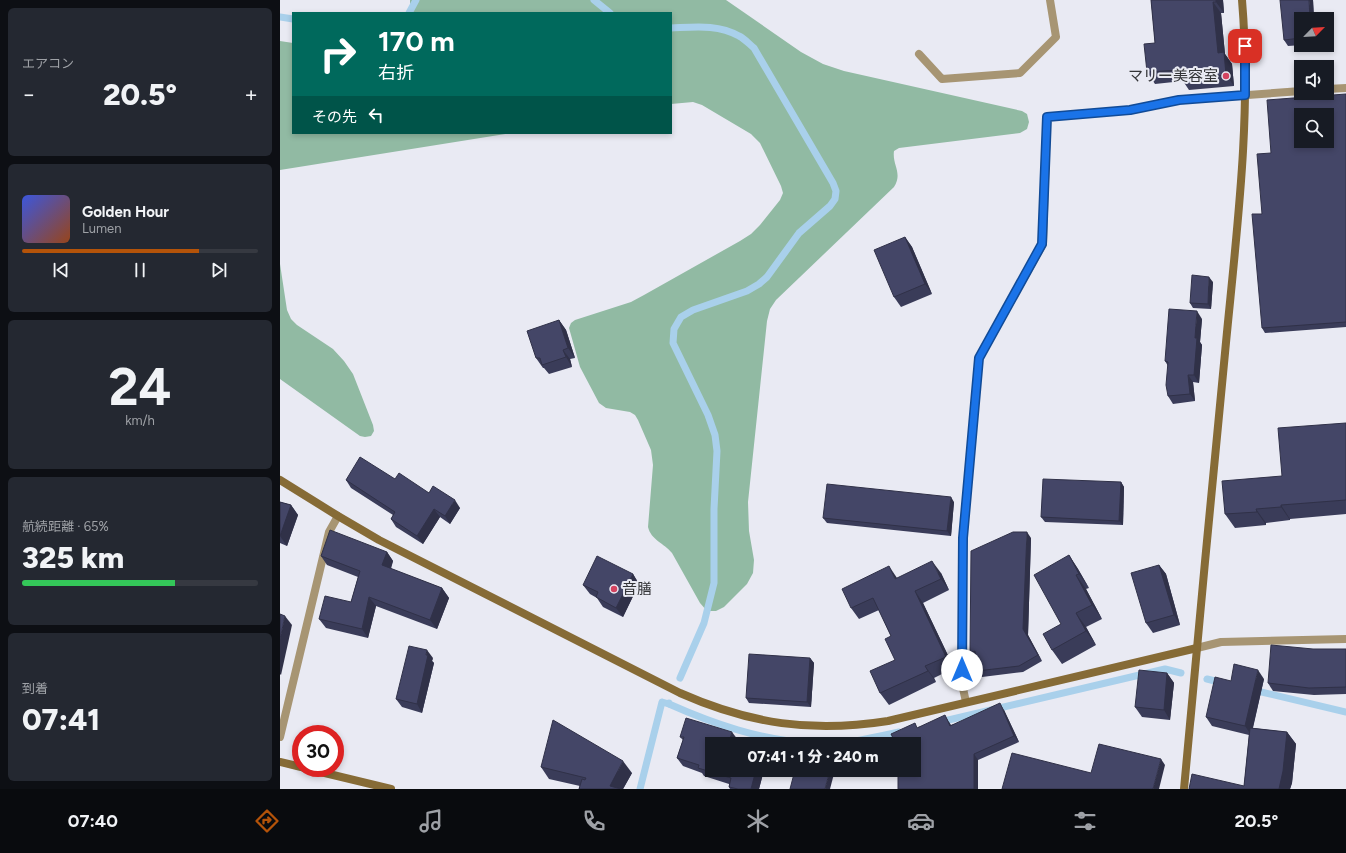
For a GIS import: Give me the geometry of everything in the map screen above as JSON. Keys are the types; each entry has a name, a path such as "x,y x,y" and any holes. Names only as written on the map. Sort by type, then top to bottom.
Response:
{"street":[{"path":"919,54 942,79 1020,73 1056,37 1050,0"},
{"path":"1184,789 1238,217 1245,95 1245,46 1242,0"},
{"path":"1334,89 1346,88"},
{"path":"966,702 962,684 963,538 979,358 1042,244 1047,117 1130,110 1179,100 1294,92"},
{"path":"280,480 380,540 673,690 702,703 724,710 747,717 778,723 841,726 888,721 1221,642 1346,639"},
{"path":"280,737 329,532 338,516"},
{"path":"280,762 292,765"},
{"path":"341,777 391,789"}],"green space":[{"path":"410,0 726,0 801,52 823,64 844,71 1022,111 1027,114 1029,122 1027,129 1020,133 899,148 894,151 894,161 898,177 894,187 776,300 770,309 767,321 748,502 749,531 754,560 753,573 747,584 724,607 716,611 707,611 700,603 672,553 652,535 648,527 653,465 651,450 635,415 630,412 606,408 599,403 580,367 569,328 571,323 575,320 631,302 751,234 780,200 783,193 760,143 751,134 702,105 693,102 672,104 672,12 410,12"},
{"path":"280,41 292,43 292,134 506,134 280,170"},
{"path":"280,264 287,310 291,319 297,325 333,349 353,374 373,425 374,431 371,436 360,436 280,379"}],"building":[{"path":"1151,0 1216,0 1216,2 1213,2 1218,53 1224,52 1226,75 1181,79 1180,70 1147,72 1144,44 1155,43"},
{"path":"1280,0 1309,0 1310,12 1294,12 1294,39 1284,40"},
{"path":"1346,94 1346,322 1262,328 1252,214 1262,214 1257,154 1271,153 1267,100 1294,98 1294,100 1334,100 1334,95"},
{"path":"905,237 925,284 894,297 874,250"},
{"path":"1192,275 1209,277 1208,304 1190,303"},
{"path":"1169,309 1197,311 1195,338 1197,338 1194,375 1188,375 1190,394 1168,396 1166,385 1168,362 1165,361"},
{"path":"559,320 568,348 563,350 566,357 542,365 540,358 536,358 527,331"},
{"path":"1346,423 1346,500 1281,505 1281,507 1256,509 1257,512 1225,514 1222,481 1282,476 1278,428"},
{"path":"360,457 395,479 399,473 429,493 433,486 455,500 445,516 434,509 417,536 391,519 395,512 346,480"},
{"path":"1043,479 1121,482 1119,521 1041,517"},
{"path":"827,484 951,497 947,531 823,518"},
{"path":"280,502 291,505 280,536"},
{"path":"330,530 387,552 382,565 442,588 430,620 369,597 362,629 319,619 325,596 351,602 360,571 321,556"},
{"path":"1013,532 1027,532 1023,629 1038,655 1019,666 977,671 975,651 970,653 971,551"},
{"path":"1069,555 1079,574 1076,575 1092,605 1076,613 1086,631 1052,650 1043,634 1061,624 1034,575"},
{"name":"音膳","path":"597,556 633,574 616,608 596,597 598,592 583,585"},
{"path":"932,561 941,579 915,591 946,657 925,666 928,671 880,693 870,671 895,660 885,639 891,636 873,598 851,608 842,589 889,566 895,579"},
{"path":"1159,565 1174,615 1146,623 1131,573"},
{"path":"280,614 285,616 280,639"},
{"path":"1271,645 1313,649 1346,649 1346,687 1309,688 1268,683"},
{"path":"409,646 427,650 426,655 428,655 417,704 396,699"},
{"path":"749,654 810,658 807,702 746,698"},
{"path":"1234,664 1258,670 1245,726 1206,717 1215,677 1231,681"},
{"path":"1139,670 1167,673 1164,710 1135,707"},
{"path":"1000,703 1014,736 974,754 974,789 898,789 898,777 921,777 921,737 892,737 891,734 915,723 917,728 945,715 950,726"},
{"path":"686,718 732,732 730,737 705,737 705,770 698,768 699,765 677,758 684,737 680,737"},
{"path":"553,720 623,761 610,786 621,789 579,789 582,779 585,780 586,778 541,767"},
{"path":"1250,728 1287,732 1283,771 1279,789 1189,789 1192,774 1244,786"},
{"path":"1099,744 1161,759 1153,789 1002,789 1012,753 1091,773"},
{"path":"728,777 754,777 751,789 729,787 731,778"},
{"path":"793,777 828,777 825,789 790,789"}],"waterway":[{"path":"410,12 416,0"},
{"path":"594,0 609,12"},
{"path":"280,17 292,19"},
{"path":"672,28 715,28 731,32 741,37 754,48 833,183 836,191 835,199 830,206 799,233 767,277 759,284 747,291 693,310 681,317 674,329 673,343 708,415 715,435 717,451 714,509 714,583 704,623 680,678"},
{"path":"940,722 1165,669 1181,673"},
{"path":"1207,679 1223,683"},
{"path":"1253,690 1346,712"},
{"path":"640,789 662,702 669,704"},
{"path":"669,703 720,724 755,735 767,737"},
{"path":"877,737 899,732"}],"place":[{"name":"マリー美容室","path":"1226,76"},
{"name":"音膳","path":"614,589"}],"route":[{"path":"962,670 963,538 979,358 1042,244 1047,117 1130,110 1179,100 1245,95 1245,46"}]}
